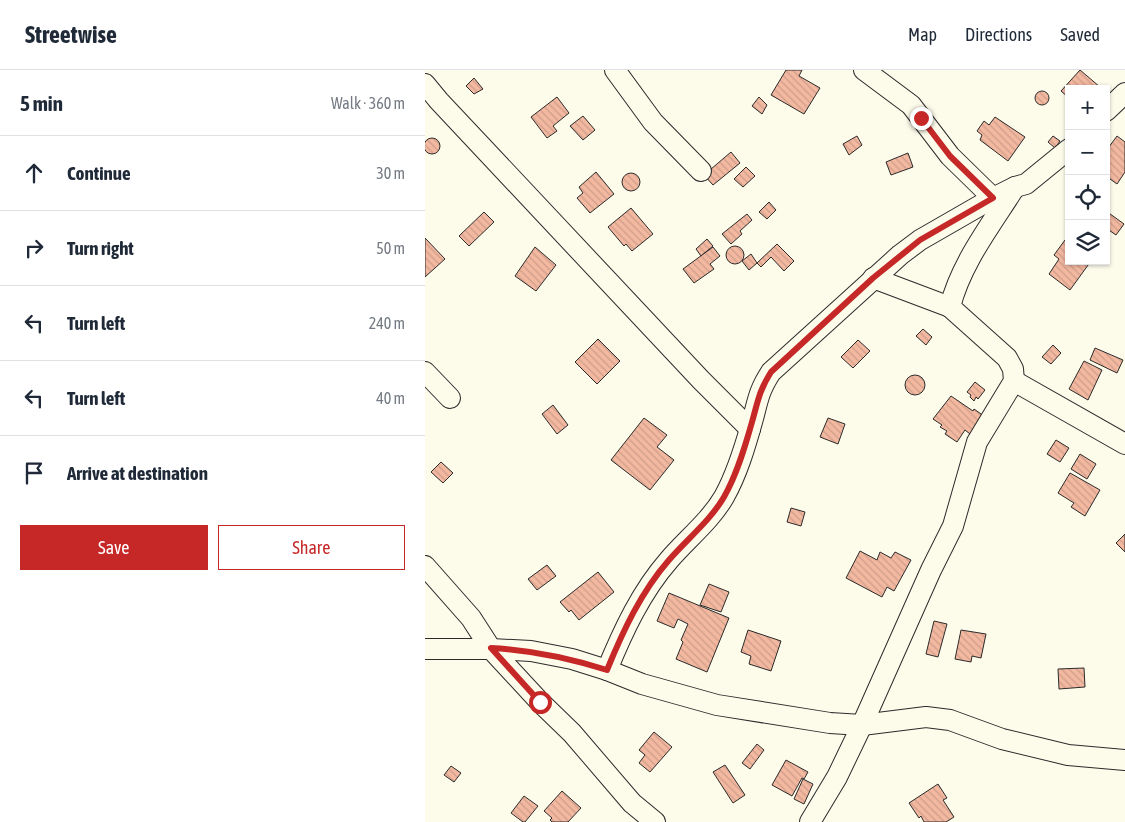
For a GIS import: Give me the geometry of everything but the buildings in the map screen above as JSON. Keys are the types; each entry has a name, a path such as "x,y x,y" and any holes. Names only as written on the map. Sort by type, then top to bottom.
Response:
{"street":[{"path":"615,70 653,122 701,171"},
{"path":"864,70 911,105 950,156 993,198"},
{"path":"425,84 452,116 694,373 750,429"},
{"path":"1110,107 1125,93"},
{"path":"607,670 621,634 651,585 668,561 711,515 724,497 738,468 756,401 762,386 771,372 873,278 920,240 993,198 1015,187 1026,184 1065,152"},
{"path":"950,307 958,282 966,266 1015,187"},
{"path":"810,822 837,777 923,587 953,526 977,442 1014,382 1013,369 1007,358 950,307 873,278"},
{"path":"425,372 450,398"},
{"path":"1014,382 1125,444"},
{"path":"425,566 471,618 491,648 540,702 572,733 632,803 655,822"},
{"path":"425,649 491,648 531,651 572,659 642,684 717,705 830,723 862,725 926,717 950,720 1002,739 1068,755 1125,760"}],"route":[{"path":"540,702 491,648 531,651 572,659 607,670 621,634 651,585 668,561 711,515 724,497 738,468 753,420 756,401 762,386 771,372 900,255 920,240 993,198 950,156 921,118"}]}
